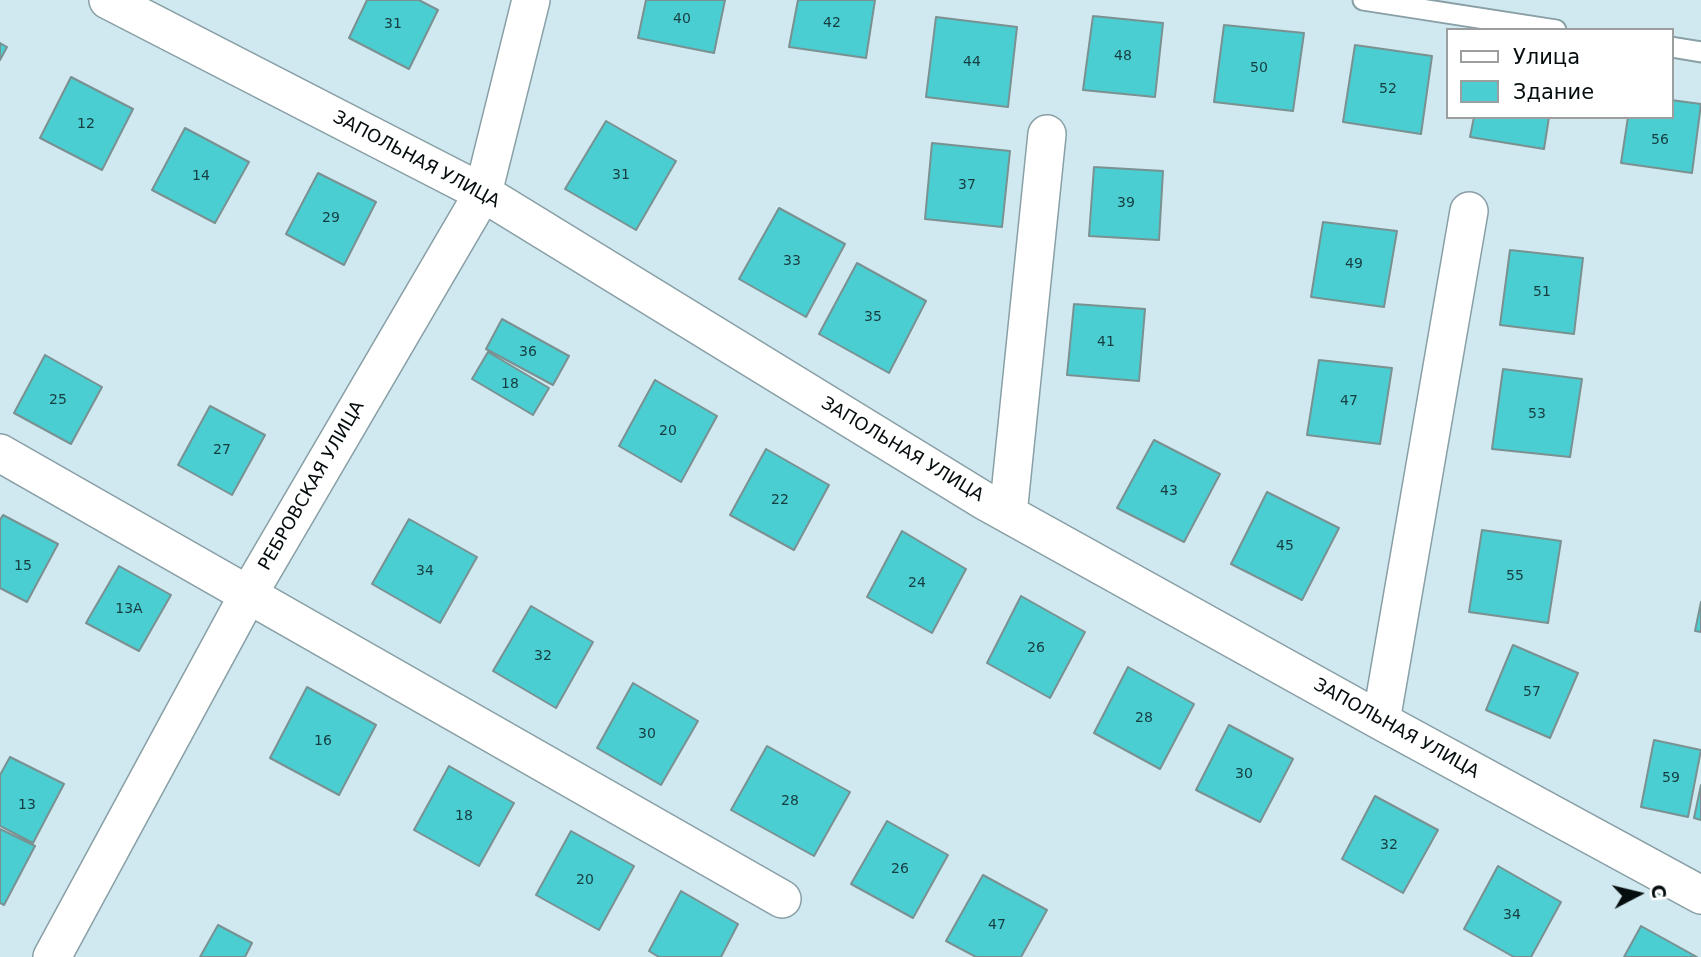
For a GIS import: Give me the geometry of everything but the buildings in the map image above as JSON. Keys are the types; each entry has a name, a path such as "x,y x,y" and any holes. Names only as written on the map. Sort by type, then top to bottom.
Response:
{"street":[{"name":"ЗАПОЛЬНАЯ УЛИЦА","path":"108,0 483,193 1008,514 1701,895"},
{"name":"РЕБРОВСКАЯ УЛИЦА","path":"52,957 248,595 483,193 531,0"},
{"path":"1008,514 1047,134"},
{"path":"1381,721 1469,212"},
{"path":"0,453 782,899"}],"lane":[{"path":"1363,0 1543,28"},
{"path":"1673,47 1701,52"}]}
